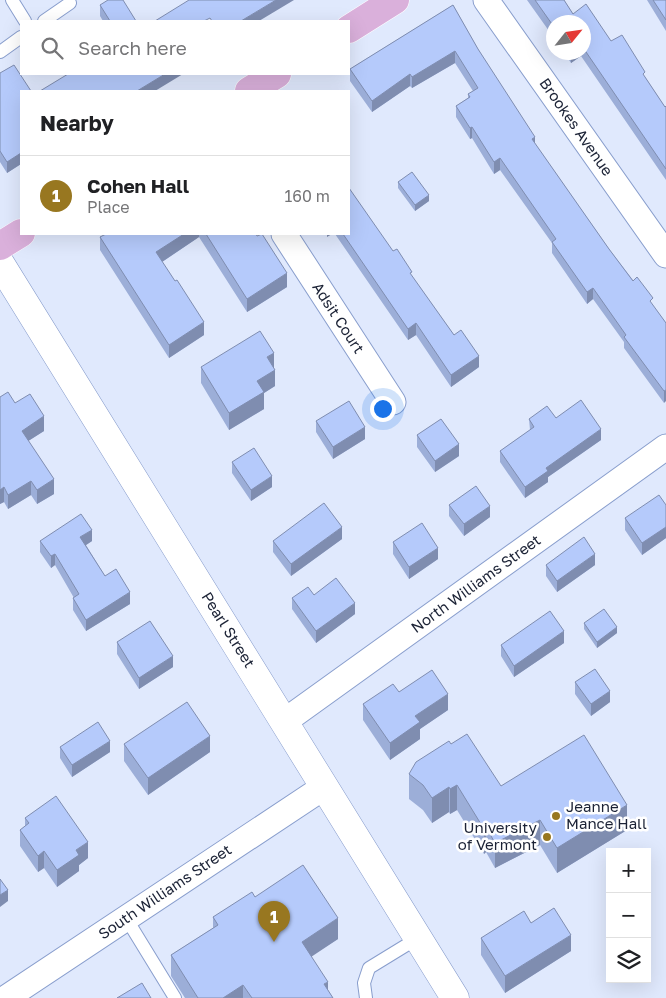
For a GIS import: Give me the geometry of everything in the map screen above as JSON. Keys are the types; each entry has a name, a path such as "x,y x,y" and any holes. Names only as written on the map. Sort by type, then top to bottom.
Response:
{"main road":[{"path":"350,28 395,0"},
{"path":"251,90 275,75"},
{"path":"0,246 20,234"},
{"name":"Pearl Street","path":"0,263 455,998"}],"street":[{"name":"Brookes Avenue","path":"486,0 666,255"},
{"name":"Adsit Court","path":"285,235 393,402"},
{"name":"North Williams Street","path":"285,721 666,447"},
{"name":"South Williams Street","path":"6,998 324,787"}],"lane":[{"path":"12,0 24,20"},
{"path":"46,20 70,4"},
{"path":"0,52 20,38"},
{"path":"126,918 175,998"},
{"path":"366,998 364,983 369,968 418,938"}],"building":[{"path":"108,0 123,0 135,20 109,20 100,5"},
{"path":"189,0 276,0 243,20 211,20 210,18 206,20 157,20"},
{"path":"535,0 564,0 573,14 586,4 611,41 622,35 645,72 643,74 666,106 666,169 591,59 591,15 546,16"},
{"path":"653,0 666,0 666,20"},
{"path":"453,5 478,49 535,137 532,139 633,281 637,277 653,298 650,301 666,323 666,390 664,391 624,337 626,335 593,288 587,292 552,242 556,239 500,158 494,162 456,106 470,97 468,94 478,88 455,51 412,77 410,74 372,101 350,69"},
{"path":"14,65 30,90 20,90 20,154 7,162 0,151 0,73"},
{"path":"66,75 163,75 139,90 42,90"},
{"path":"412,172 429,195 415,205 398,182"},
{"path":"350,189 393,251 397,249 412,272 410,273 454,335 461,330 479,356 451,375 416,323 408,329 344,235 350,235"},
{"path":"104,235 182,235 156,252 204,322 169,345 100,237"},
{"path":"207,235 263,235 287,273 247,299"},
{"path":"260,331 274,353 267,357 275,370 257,381 264,392 229,413 201,367"},
{"path":"8,392 15,403 30,394 44,416 22,431 54,479 37,490 31,481 8,495 4,487 0,490 0,397"},
{"path":"581,400 601,429 546,468 548,471 525,487 500,451 534,427 529,419 547,406 556,418"},
{"path":"349,401 365,427 333,447 316,421"},
{"path":"441,419 459,444 435,461 417,435"},
{"path":"254,448 272,476 251,490 232,462"},
{"path":"476,486 490,506 464,524 449,505"},
{"path":"659,495 666,505 666,527 642,543 625,518"},
{"path":"324,503 342,527 291,564 273,541"},
{"path":"81,514 92,530 80,537 105,576 116,569 130,592 86,620 73,598 79,594 55,554 51,556 40,541"},
{"path":"422,523 438,548 409,567 393,542"},
{"path":"584,537 595,554 557,581 546,565"},
{"path":"336,578 355,603 316,631 292,598 308,587 314,595"},
{"path":"604,609 617,627 597,642 584,623"},
{"path":"550,611 564,631 514,666 501,645"},
{"path":"150,621 173,656 139,678 117,642"},
{"path":"595,669 610,691 591,704 575,682"},
{"path":"432,670 448,694 415,716 420,722 390,743 363,704 393,684 399,692"},
{"path":"187,702 210,736 148,778 124,744"},
{"path":"98,722 110,741 72,765 60,747"},
{"path":"467,734 501,786 584,735 627,805 557,848 540,820 495,843 486,827 484,829 457,785 450,789 449,787 432,798 423,785 409,774 416,762 449,741 451,744"},
{"path":"56,796 88,842 76,850 79,855 57,870 44,851 38,856 20,830 29,823 25,818"},
{"path":"303,865 338,918 302,942 328,982 324,984 333,998 252,998 243,985 223,998 198,998 171,955 218,925 213,917 252,892 255,897"},
{"path":"0,879 8,890 0,895"},
{"path":"554,908 571,935 505,976 481,938 524,911 531,923"},
{"path":"142,983 151,998 117,998"}],"place":[{"name":"Jeanne Mance Hall","path":"556,816"},
{"name":"University of Vermont","path":"547,837"},
{"name":"Cohen Hall","path":"274,942"}]}
